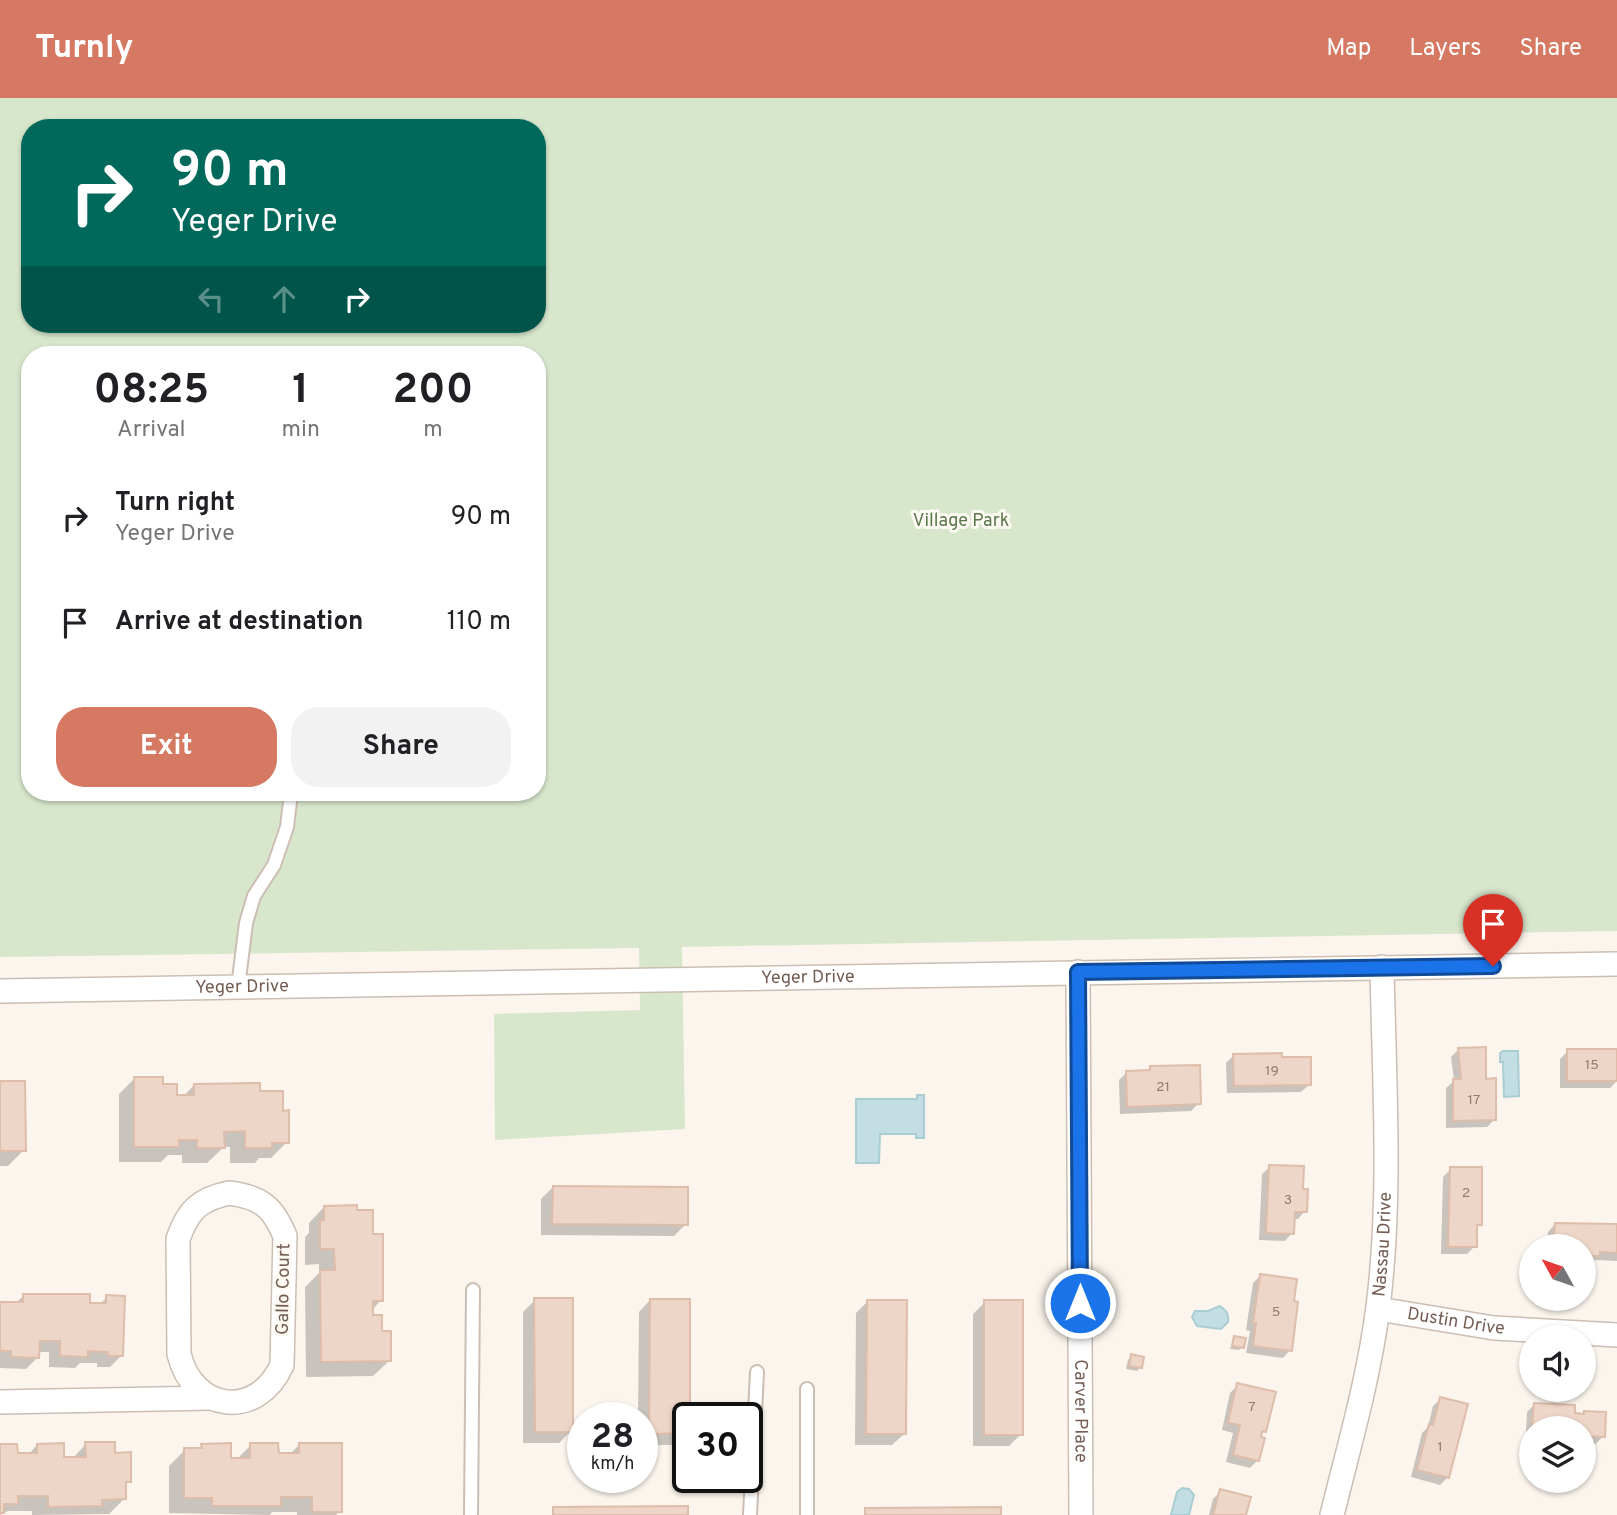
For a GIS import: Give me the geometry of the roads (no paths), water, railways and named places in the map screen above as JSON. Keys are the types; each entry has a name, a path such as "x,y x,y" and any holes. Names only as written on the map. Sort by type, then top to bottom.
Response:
{"street":[{"name":"Yeger Drive","path":"0,990 1617,964"},
{"name":"Nassau Drive","path":"1332,1515 1365,1386 1378,1309 1386,1209 1382,967"},
{"name":"Carver Place","path":"1078,972 1081,1515"},
{"name":"Gallo Court","path":"0,1402 210,1398 227,1402 245,1401 262,1393 275,1380 282,1365 285,1236 278,1218 264,1203 247,1195 229,1193 212,1196 196,1206 184,1221 178,1239 179,1354 183,1370 193,1386 210,1398"},
{"name":"Dustin Drive","path":"1378,1309 1494,1328 1617,1335"}],"lane":[{"path":"238,987 246,923 254,896 274,865 287,827 290,801"},
{"path":"471,1515 473,1290"},
{"path":"750,1515 757,1372"},
{"path":"807,1389 807,1515"}],"water":[{"path":"1518,1051 1519,1096 1504,1097 1503,1062 1500,1062 1500,1053"},
{"path":"917,1095 924,1095 924,1138 916,1138 916,1134 880,1134 879,1163 856,1163 856,1099 917,1099"},
{"path":"1220,1306 1228,1317 1228,1322 1221,1329 1197,1326 1192,1317 1195,1311 1208,1311"},
{"path":"1182,1488 1189,1489 1194,1495 1189,1515 1171,1515 1177,1492"}],"park label":[{"name":"Village Park","path":"961,521"}]}
